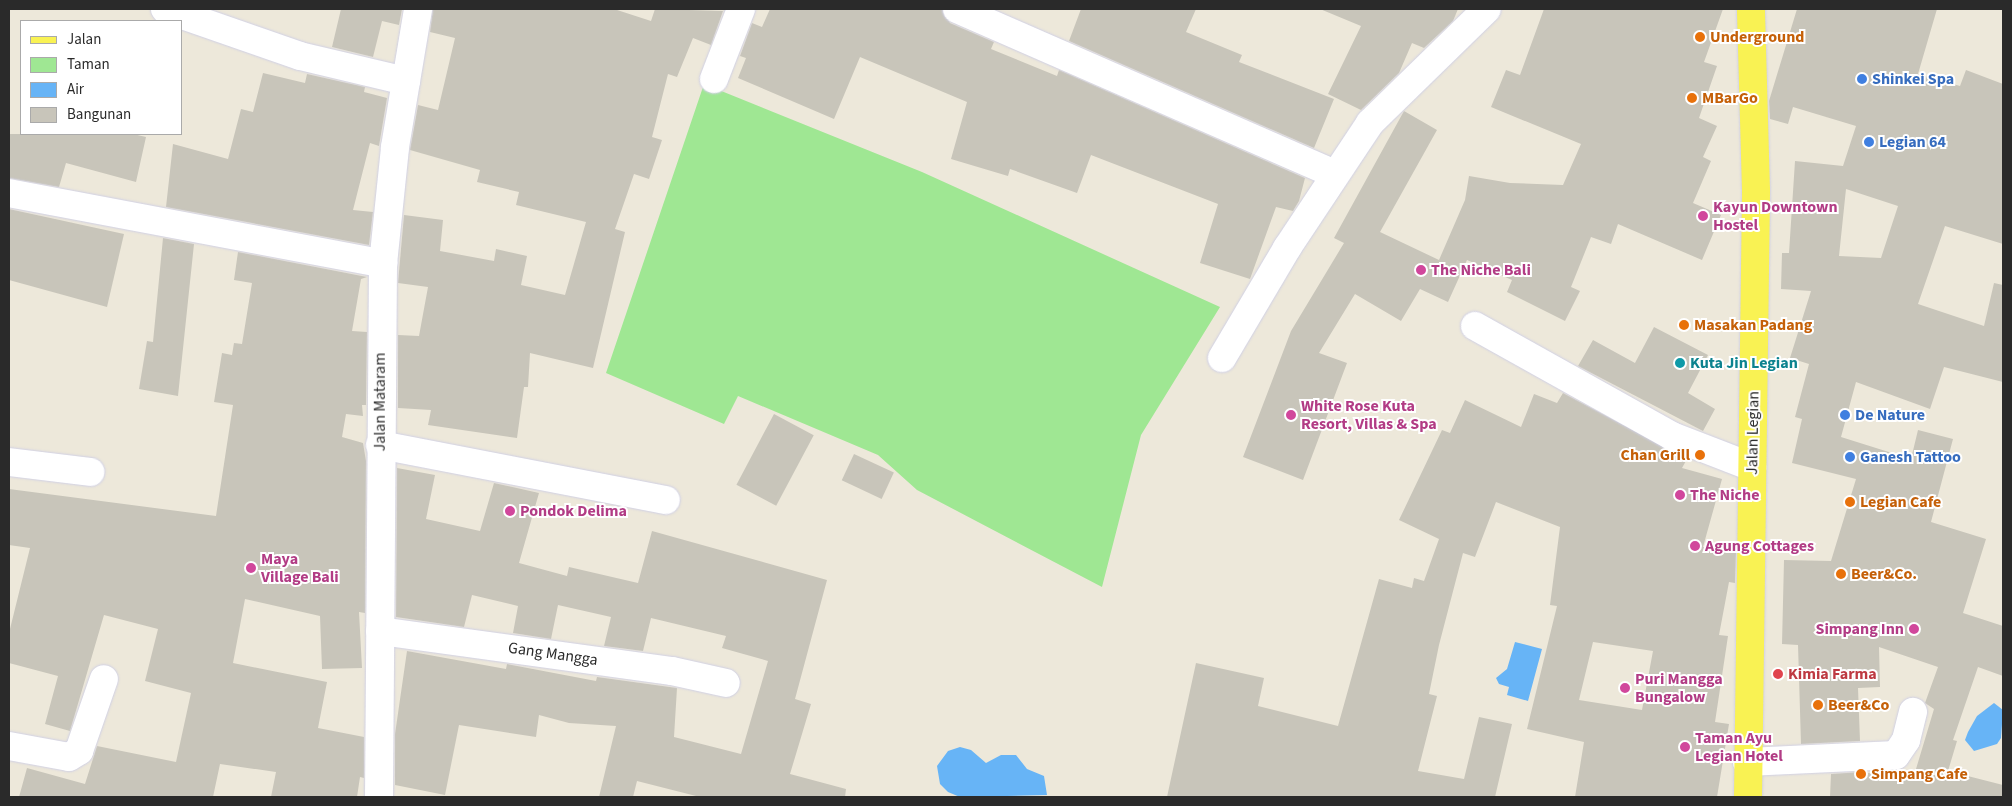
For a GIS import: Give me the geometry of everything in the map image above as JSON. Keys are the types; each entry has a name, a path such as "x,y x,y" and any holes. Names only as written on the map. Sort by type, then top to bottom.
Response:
{"main road":[{"name":"Jalan Legian","path":"1748,797 1756,191 1751,9"}],"street":[{"path":"165,9 300,56 406,80"},
{"name":"Jalan Mataram","path":"379,797 382,264 406,80 418,9"},
{"path":"714,79 741,9"},
{"path":"957,9 1335,174"},
{"path":"1222,358 1335,174 1370,123 1487,9"},
{"path":"9,193 382,264"},
{"path":"1476,326 1672,436 1752,467"},
{"path":"380,445 666,500"},
{"path":"9,462 90,472"},
{"name":"Gang Mangga","path":"380,631 672,671 726,683"},
{"path":"9,746 69,757 79,751 104,679"},
{"path":"1747,762 1896,755 1906,740 1913,712"}],"green space":[{"path":"704,84 922,172 1220,307 1141,435 1102,587 917,490 878,455 738,396 724,424 606,373"}],"water":[{"path":"1515,642 1542,649 1528,701 1507,695 1509,687 1499,684 1496,678 1507,669"},
{"path":"1994,703 2003,710 2001,738 1997,744 1974,751 1965,740 1968,732 1977,716"},
{"path":"960,747 971,750 986,763 1001,755 1016,755 1027,769 1044,776 1047,795 960,797 948,792 940,784 937,766 948,751"}],"building":[{"path":"341,9 402,9 399,25 382,21 373,57 332,47"},
{"path":"433,9 614,9 651,21 655,9 723,11 711,45 693,38 677,77 668,74 652,137 662,140 649,179 634,174 615,229 625,232 593,368 530,353 528,387 524,387 517,438 428,425 431,410 398,408 398,335 419,336 428,287 398,283 404,215 443,220 440,251 494,261 496,249 527,256 521,285 565,295 586,222 516,205 519,192 477,182 480,170 410,150 418,105 438,110 455,38 430,32"},
{"path":"770,9 942,9 950,23 994,42 991,49 1057,76 1059,70 1305,178 1299,201 1293,211 1276,207 1250,279 1200,263 1218,204 1091,155 1077,193 1010,169 1008,176 951,159 967,102 860,57 834,119 738,78 746,58 740,56 752,23 762,27"},
{"path":"1081,9 1196,9 1186,32 1242,55 1239,62 1334,99 1314,148 1069,41"},
{"path":"1320,9 1458,9 1453,21 1424,48 1412,43 1399,73 1361,110 1328,94 1361,26"},
{"path":"1544,9 1723,9 1704,62 1717,66 1699,118 1717,126 1703,157 1711,161 1693,203 1721,215 1702,260 1618,224 1611,244 1591,237 1571,287 1580,291 1565,321 1507,292 1512,280 1467,260 1448,302 1420,289 1401,321 1355,294 1319,353 1347,363 1303,480 1243,457 1291,331 1344,243 1334,238 1404,111 1437,130 1380,232 1439,260 1465,200 1469,176 1510,183 1563,185 1581,144 1491,107 1506,70 1520,75"},
{"path":"1797,9 1937,9 1918,74 1960,86 1966,70 2003,84 2003,244 1945,226 1918,304 1984,326 1994,283 2003,285 2003,382 1944,367 1930,409 1856,382 1841,437 1911,459 1918,430 1953,439 1931,522 1986,539 1963,613 2003,626 2003,676 1978,667 1953,740 1957,741 1948,771 2003,785 2003,797 1830,797 1831,774 1861,772 1913,779 1934,709 1925,703 1938,667 1879,647 1880,687 1858,688 1860,741 1801,744 1798,645 1782,644 1784,560 1831,561 1856,479 1792,463 1802,419 1795,417 1809,364 1790,358 1811,291 1781,289 1782,253 1789,253 1795,161 1843,166 1856,126 1793,107 1788,124 1770,119 1769,101","holes":["1846,189 1898,206 1881,258 1839,256"]},
{"path":"263,73 305,83 307,74 365,87 364,92 387,98 379,146 370,143 353,210 373,212 369,245 166,207 173,144 228,159 241,109 253,112"},
{"path":"9,134 137,135 146,137 136,182 66,163 59,187 9,178"},
{"path":"9,209 124,234 107,307 9,280"},
{"path":"163,238 194,244 178,396 139,389 147,341 153,342"},
{"path":"238,252 367,277 361,279 352,331 367,332 366,405 362,405 363,416 346,414 342,437 363,443 366,461 365,613 359,612 362,668 322,669 320,616 245,599 233,663 327,682 318,728 364,737 364,778 360,777 357,797 271,797 276,772 220,764 213,797 19,797 27,768 85,784 97,746 176,762 191,693 145,681 158,629 104,615 70,731 45,724 58,676 9,663 9,633 30,548 9,545 9,489 216,516 233,405 214,402 222,353 232,355 234,343 242,344 252,283 234,280"},
{"path":"1654,327 1708,355 1688,393 1715,409 1703,431 1578,366 1593,340 1635,363"},
{"path":"1563,393 1687,459 1682,468 1722,479 1703,547 1736,553 1735,583 1729,582 1719,635 1728,636 1715,722 1729,724 1717,797 1575,797 1584,742 1527,729 1557,606 1550,605 1560,527 1496,502 1475,557 1463,553 1439,645 1429,694 1437,696 1418,771 1464,779 1479,717 1512,724 1495,797 1167,797 1196,663 1264,678 1258,706 1338,726 1379,579 1412,588 1414,578 1424,581 1439,539 1399,520 1442,430 1450,433 1465,400 1521,427 1534,394 1557,403","holes":["1593,642 1653,651 1642,710 1579,700"]},
{"path":"774,414 814,435 776,506 736,485"},
{"path":"854,454 894,473 882,499 842,480"},
{"path":"397,468 435,475 426,519 480,531 494,483 539,493 519,563 567,576 569,567 638,583 652,531 827,580 795,699 811,704 790,774 846,789 845,797 700,797 637,781 633,797 599,797 616,726 569,723 539,715 536,737 459,725 445,795 395,785 395,734 407,651 506,669 507,664 596,681 597,677 677,688 674,737 741,754 768,661 722,648 726,636 651,618 643,651 604,646 611,617 558,605 551,639 513,633 518,606 472,595 464,627 396,617"}],"place":[{"name":"Underground","path":"1700,37"},
{"name":"Shinkei Spa","path":"1862,79"},
{"name":"MBarGo","path":"1692,98"},
{"name":"Legian 64","path":"1869,142"},
{"name":"Kayun Downtown Hostel","path":"1703,216"},
{"name":"The Niche Bali","path":"1421,270"},
{"name":"Masakan Padang","path":"1684,325"},
{"name":"Kuta Jin Legian","path":"1680,363"},
{"name":"White Rose Kuta Resort, Villas & Spa","path":"1291,415"},
{"name":"De Nature","path":"1845,415"},
{"name":"Chan Grill","path":"1700,455"},
{"name":"Ganesh Tattoo","path":"1850,457"},
{"name":"The Niche","path":"1680,495"},
{"name":"Legian Cafe","path":"1850,502"},
{"name":"Pondok Delima","path":"510,511"},
{"name":"Agung Cottages","path":"1695,546"},
{"name":"Maya Village Bali","path":"251,568"},
{"name":"Beer&Co.","path":"1841,574"},
{"name":"Simpang Inn","path":"1914,629"},
{"name":"Kimia Farma","path":"1778,674"},
{"name":"Puri Mangga Bungalow","path":"1625,688"},
{"name":"Beer&Co","path":"1818,705"},
{"name":"Taman Ayu Legian Hotel","path":"1685,747"},
{"name":"Simpang Cafe","path":"1861,774"}]}
